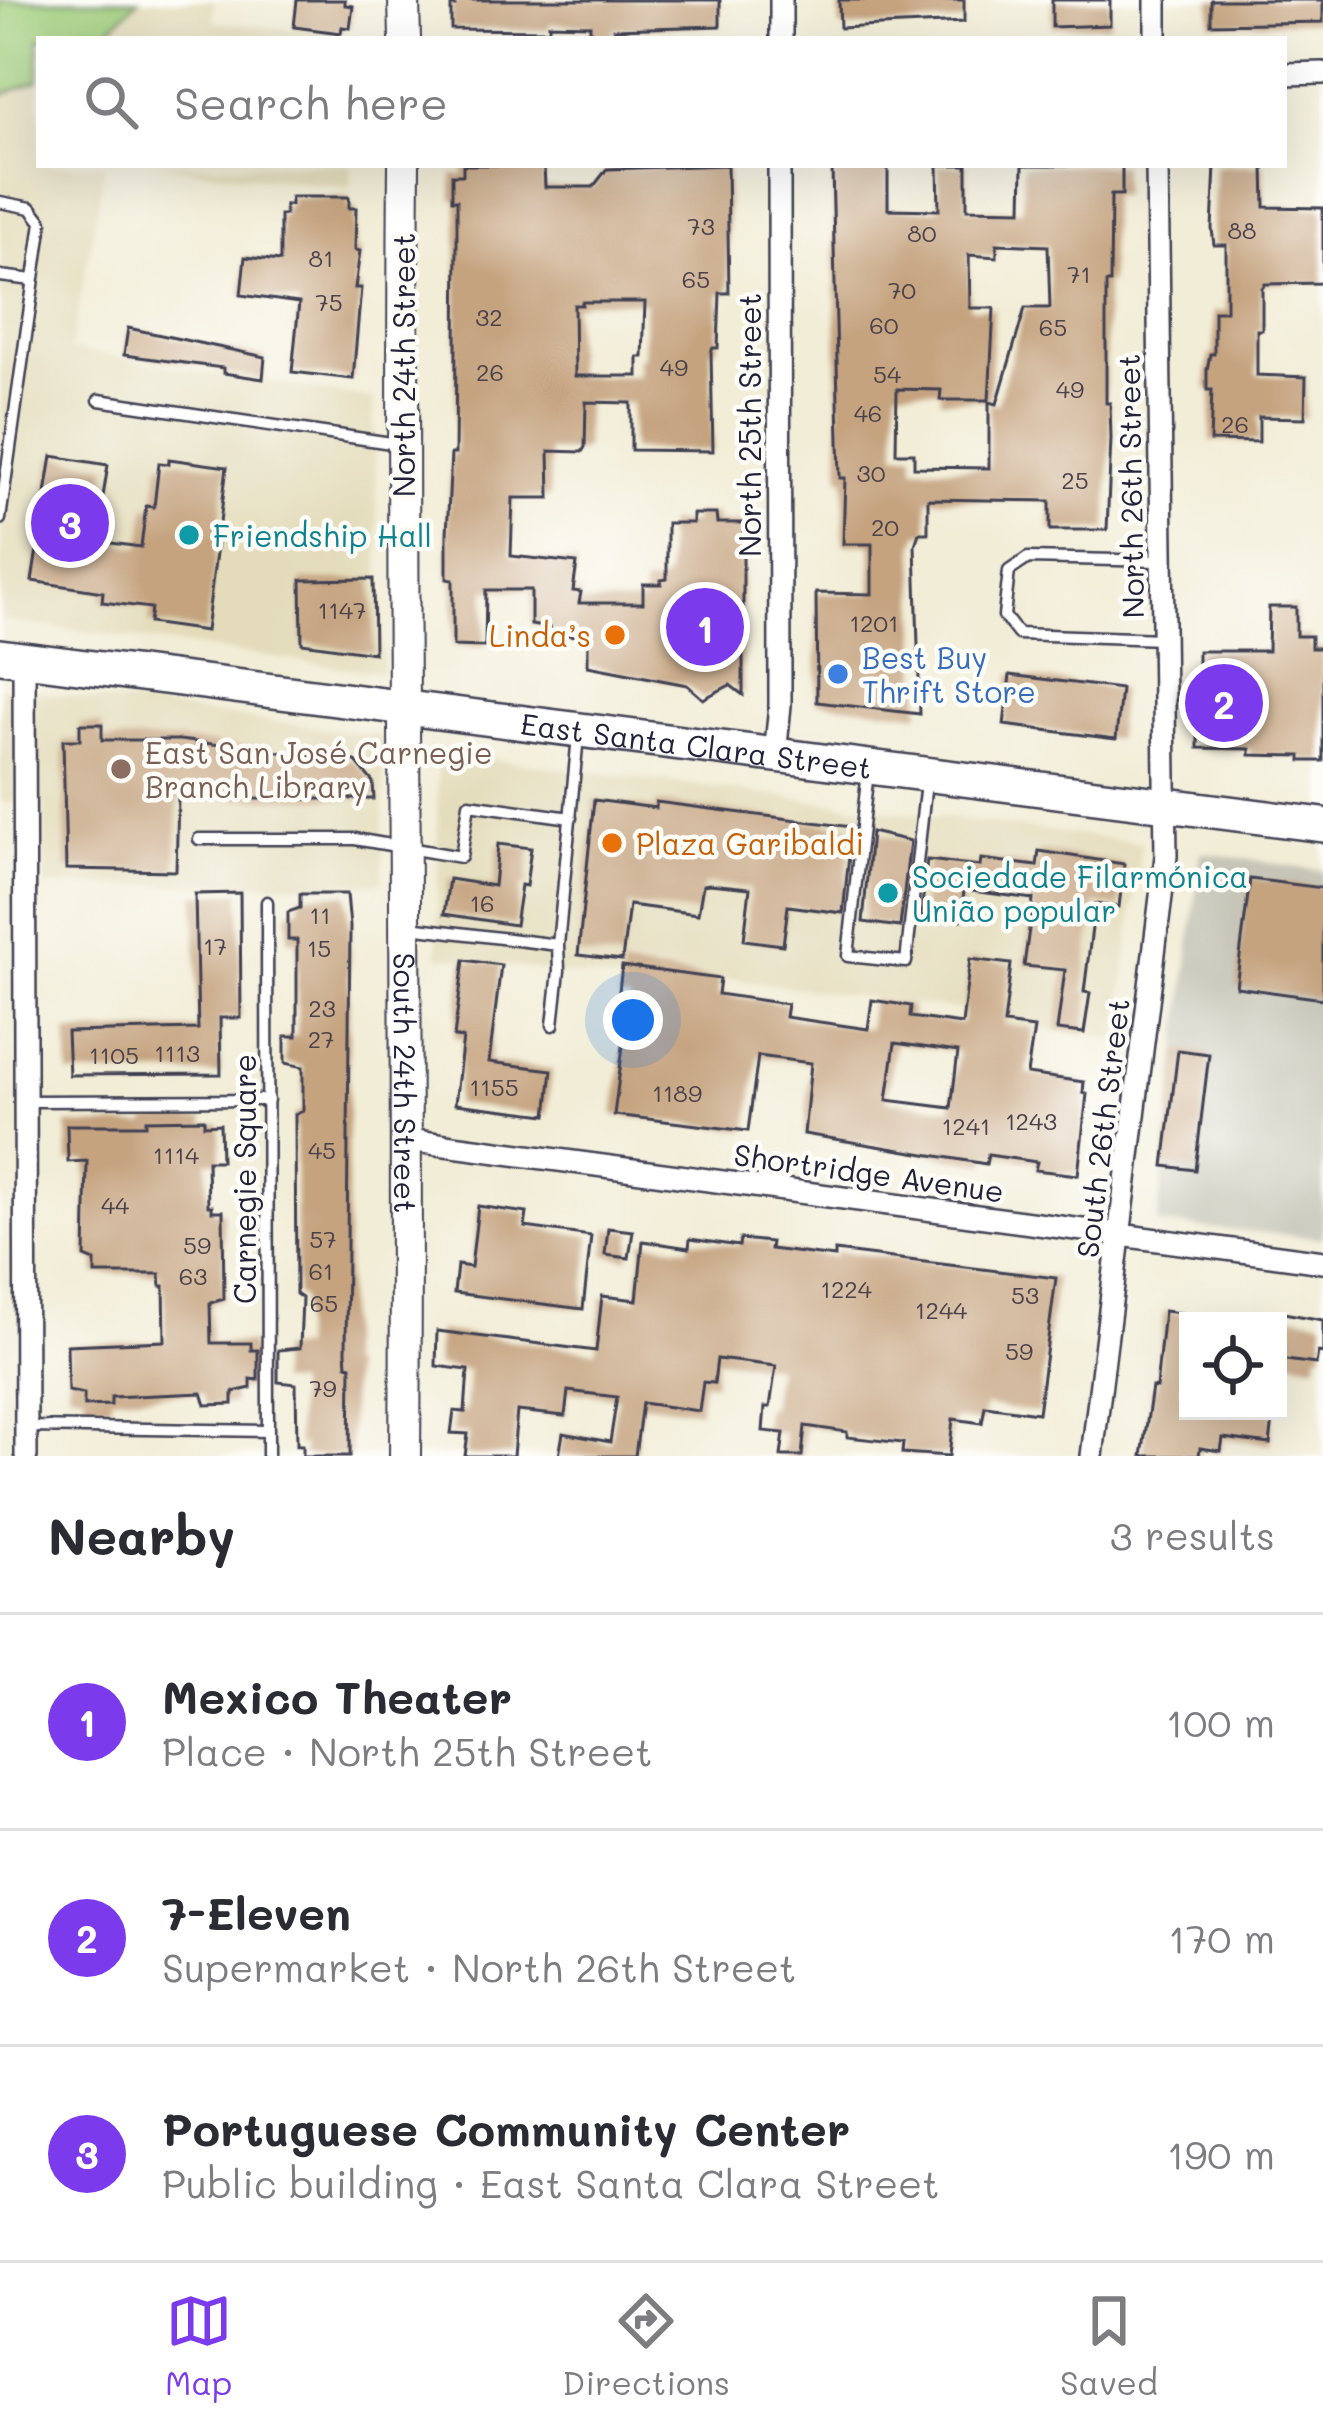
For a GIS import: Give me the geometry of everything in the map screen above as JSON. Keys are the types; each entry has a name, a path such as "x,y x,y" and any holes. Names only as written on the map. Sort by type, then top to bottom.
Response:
{"main road":[{"path":"404,0 405,36"},
{"name":"North 24th Street","path":"404,168 404,708"},
{"name":"East Santa Clara Street","path":"12,657 1323,825"},
{"name":"South 24th Street","path":"404,708 405,1456"}],"street":[{"path":"781,0 781,36"},
{"path":"1156,0 1156,36"},
{"path":"1287,74 1323,73"},
{"name":"North 25th Street","path":"776,756 780,705 779,168"},
{"name":"North 26th Street","path":"1157,168 1166,807"},
{"path":"12,657 24,1101 26,1456"},
{"name":"South 26th Street","path":"1092,1456 1166,856 1166,807"},
{"name":"Shortridge Avenue","path":"408,1140 1323,1262"}],"lane":[{"path":"0,202 31,208 42,222 0,519"},
{"path":"0,276 34,280"},
{"path":"99,400 401,445"},
{"path":"1161,561 1028,558 1009,572 1004,616 1018,634 1162,639"},
{"path":"553,1025 579,732"},
{"path":"868,768 848,956 906,962 927,776"},
{"path":"199,839 355,839 461,856 469,804 571,818"},
{"name":"Carnegie Square","path":"267,902 268,1456"},
{"path":"406,926 557,945"},
{"path":"24,1101 268,1100"},
{"path":"27,1427 267,1431"}],"shaded area":[{"path":"0,0 214,0 213,22 352,35 36,36 36,168 104,168 71,350 373,399 383,673 0,620"},
{"path":"178,168 351,168 351,188"},
{"path":"0,687 383,736 383,883 45,886 44,804 0,802"},
{"path":"437,752 1141,843 1117,1039 1008,1023 960,1010 622,964 618,981 438,956"},
{"path":"1201,852 1323,871 1323,1238 1157,1224"}],"green space":[{"path":"0,0 138,0 102,36 36,36 36,81 0,96"}],"building":[{"path":"297,0 345,0 345,5 353,6 350,28 342,27 341,33 294,27"},
{"path":"455,0 720,0 720,26 614,29 614,36 590,36 590,25 549,24 549,30 451,29 451,6"},
{"path":"839,0 964,0 964,22 840,28"},
{"path":"1052,0 1110,0 1110,25 1052,27"},
{"path":"1211,0 1323,0 1323,22 1211,24"},
{"path":"463,168 544,168 545,187 593,187 607,169 727,168 729,293 720,293 718,348 711,352 713,451 631,450 631,403 586,402 582,452 549,451 550,498 513,498 511,556 577,563 573,591 581,592 579,603 643,603 643,584 661,584 667,579 667,523 693,523 693,514 716,514 717,523 743,523 743,695 730,685 703,699 687,685 588,666 588,638 531,625 531,590 486,590 485,647 453,646 453,580 447,579 451,454 455,454 457,200 452,200 452,175 463,175","holes":["645,302 643,357 638,357 638,376 575,376 574,305"]},
{"path":"832,168 888,168 888,209 939,210 938,168 967,168 967,209 1022,210 1023,168 1122,168 1122,195 1111,195 1110,283 1106,283 1106,403 1110,403 1111,439 1107,530 1050,530 1050,501 928,499 928,533 919,533 915,545 920,714 817,702 816,593 872,594 872,544 843,544 845,478 840,478","holes":["997,244 1048,246 1050,308 1025,308 997,404 989,402 989,468 914,467 914,453 896,453 897,389 941,390 940,400 989,400 994,308 970,308 969,255 997,257"]},
{"path":"1215,168 1264,168 1265,207 1323,208 1323,283 1265,284 1262,330 1257,330 1257,375 1306,377 1305,418 1259,417 1259,442 1210,441 1212,390 1207,390 1207,370 1210,354 1214,354 1214,311 1226,311 1226,245 1214,245"},
{"path":"291,197 349,197 349,208 356,208 355,250 360,251 355,288 361,288 353,379 292,372 299,303 241,295 245,257 280,261 280,215 285,215"},
{"path":"128,328 265,357 263,379 223,373 223,368 124,355"},
{"path":"52,456 108,465 96,541 141,547 146,506 154,507 159,463 169,464 169,459 227,467 206,631 149,623 151,608 102,602 103,592 32,581"},
{"path":"373,579 374,653 302,643 301,580"},
{"path":"1269,607 1296,607 1296,636 1311,636 1311,648 1323,648 1323,761 1250,755 1250,749 1198,748 1198,651 1268,651"},
{"path":"1010,675 1121,689 1116,739 1004,725"},
{"name":"East San José Carnegie Branch Library","path":"80,724 102,724 102,740 179,740 355,761 373,782 374,799 178,799 176,871 66,869 63,740 80,740"},
{"path":"594,800 656,808 656,802 852,827 843,913 788,906 783,945 744,940 750,888 709,884 703,885 698,914 629,905 622,960 578,955"},
{"name":"Sociedade Filarmónica União popular","path":"871,832 910,841 900,927 863,922"},
{"path":"498,844 531,848 515,925 444,914 449,879 494,886"},
{"path":"1039,851 1124,864 1119,907 1095,904 1084,1033 1057,1030 1065,970 1024,966 1033,899 964,890 961,920 921,916 927,860 980,866 981,859 1037,866"},
{"path":"1250,879 1323,888 1323,999 1236,987"},
{"path":"240,893 241,1018 220,1018 221,1074 69,1075 67,1032 198,1029 195,894"},
{"path":"300,894 347,894 350,926 346,1351 351,1366 350,1456 303,1456 303,1445 297,1445 296,1384 278,1382 278,1350 300,1348 295,1114 303,1110 303,1067 285,1063 285,1036 297,1036 297,940 288,940 288,912 300,908"},
{"path":"970,959 1011,964 1004,1024 1034,1028 1027,1074 1084,1082 1083,1093 1087,1094 1078,1175 1035,1170 1037,1162 988,1155 986,1164 804,1134 811,1063 758,1056 748,1131 614,1115 629,1000 618,999 622,966 720,979 718,994 787,1004 785,1017 868,1029 872,1000 911,1006 910,1017 962,1024","holes":["895,1043 958,1052 951,1108 887,1100"]},
{"path":"464,960 501,965 489,1062 552,1070 547,1115 455,1104 463,1038 454,1037"},
{"path":"1178,1050 1209,1054 1195,1170 1164,1166"},
{"path":"204,1119 204,1125 220,1124 221,1161 207,1161 208,1206 223,1211 224,1299 210,1303 211,1343 251,1343 251,1350 258,1350 258,1380 251,1379 251,1388 233,1392 233,1404 206,1405 202,1393 111,1397 111,1405 84,1406 84,1394 68,1391 67,1345 165,1341 164,1286 160,1274 95,1274 95,1261 85,1257 87,1161 68,1162 67,1125"},
{"path":"478,1206 527,1213 525,1227 591,1236 583,1309 454,1293 457,1265 471,1267"},
{"path":"608,1228 633,1231 629,1258 605,1255"},
{"path":"690,1239 739,1246 740,1239 771,1242 770,1249 835,1257 835,1251 1056,1278 1038,1413 985,1406 982,1423 953,1419 949,1456 902,1453 903,1443 847,1437 847,1432 805,1426 802,1456 781,1456 784,1433 763,1431 776,1366 717,1359 714,1383 703,1382 699,1411 642,1403 635,1456 559,1456 563,1433 610,1442 617,1397 568,1391 565,1416 517,1411 513,1456 465,1456 468,1434 451,1433 454,1411 465,1412 468,1370 436,1366 437,1331 596,1351 602,1296 637,1300 643,1241 689,1248"},
{"path":"1164,1311 1179,1313 1179,1420 1273,1420 1270,1444 1223,1438 1221,1451 1200,1448 1199,1456 1142,1456 1152,1387 1156,1388"},
{"path":"1287,1314 1323,1320 1323,1353 1318,1352 1316,1364 1287,1360"}],"place":[{"name":"Portuguese Community Center","path":"70,523"},
{"name":"Friendship Hall","path":"189,535"},
{"name":"Mexico Theater","path":"705,627"},
{"name":"Linda’s","path":"615,635"},
{"name":"Best Buy Thrift Store","path":"838,674"},
{"name":"7-Eleven","path":"1224,703"},
{"name":"East San José Carnegie Branch Library","path":"121,769"},
{"name":"Plaza Garibaldi","path":"612,843"},
{"name":"Sociedade Filarmónica União popular","path":"888,893"}]}
